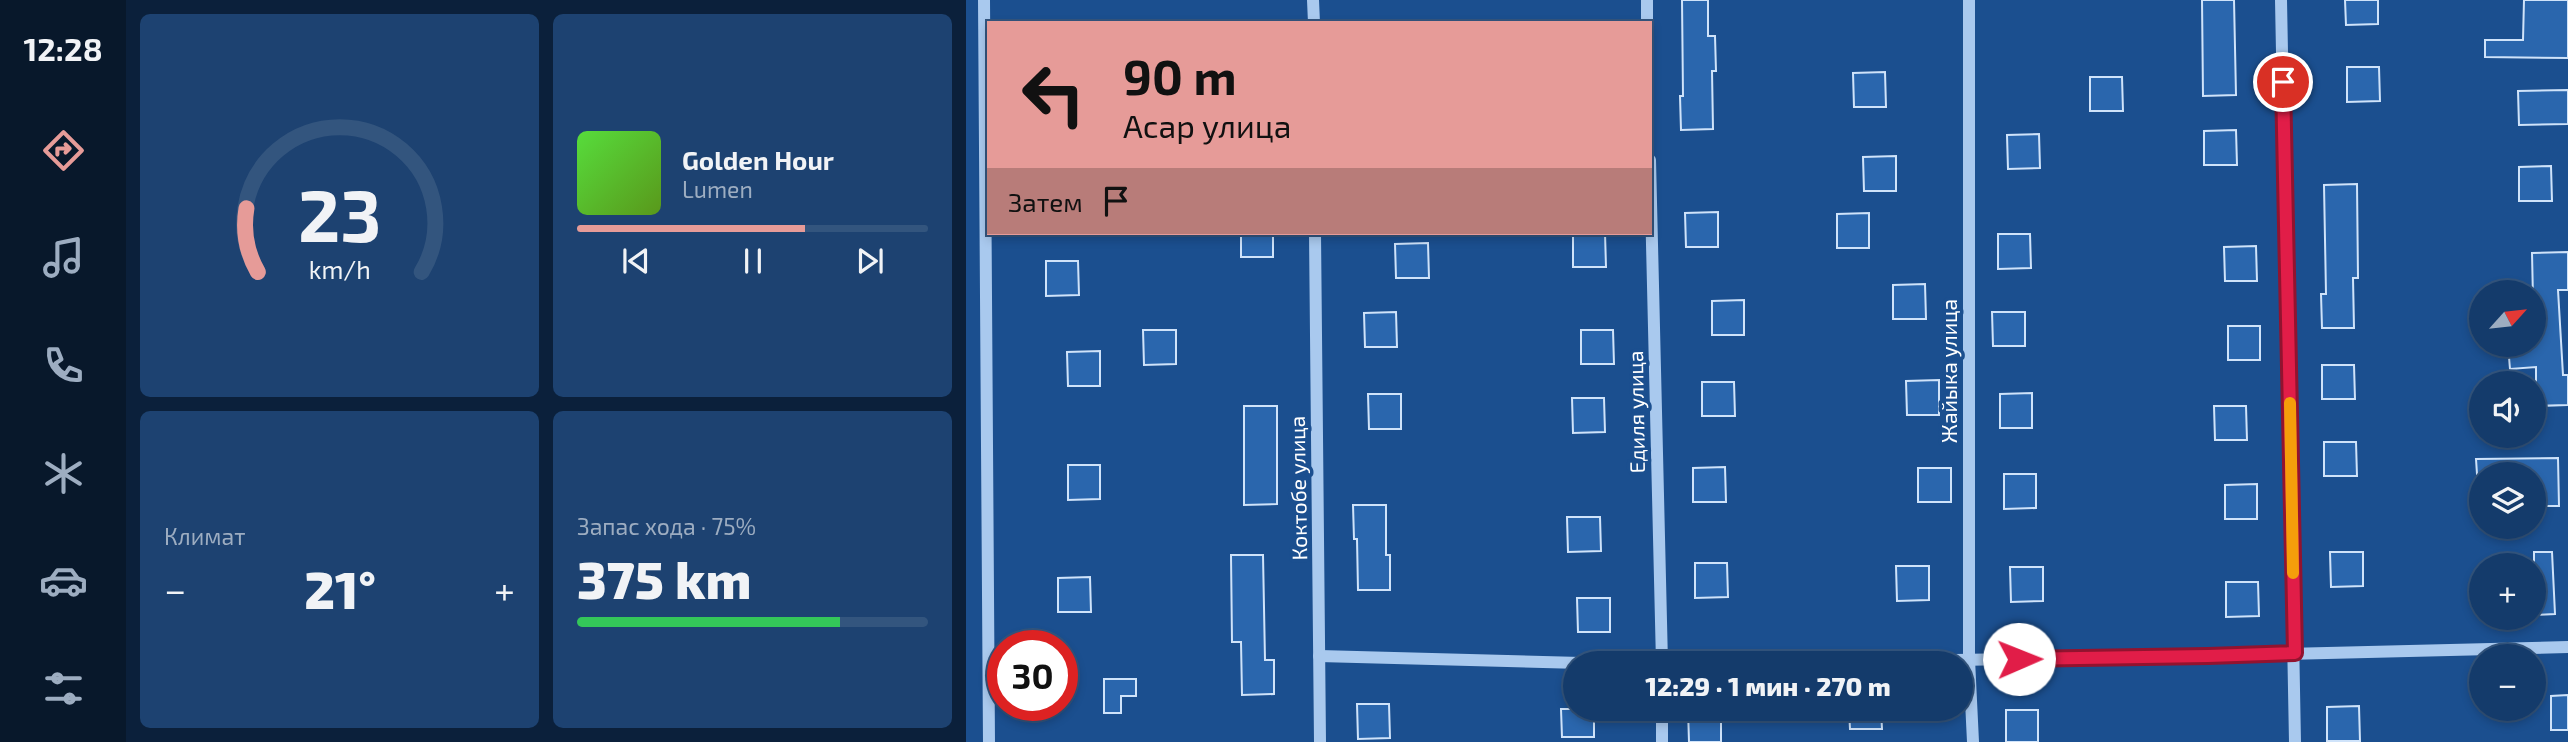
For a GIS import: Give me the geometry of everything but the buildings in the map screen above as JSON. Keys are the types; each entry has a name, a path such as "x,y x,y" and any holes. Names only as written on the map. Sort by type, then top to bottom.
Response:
{"street":[{"path":"985,0 989,742"},
{"path":"1313,0 1314,21"},
{"path":"1647,0 1647,21"},
{"name":"Жайыка улица","path":"1969,0 1969,651"},
{"path":"2281,0 2295,742"},
{"name":"Коктобе улица","path":"1315,235 1320,742"},
{"name":"Едиля улица","path":"1652,235 1661,651"},
{"path":"1973,659 2568,647"},
{"path":"1319,656 1563,663"},
{"path":"1662,721 1662,742"},
{"name":"Жайыка улица","path":"1972,721 1973,742"}],"slow traffic":[{"path":"2290,403 2293,573"}],"route":[{"path":"2019,659 2295,653 2283,82"}]}
